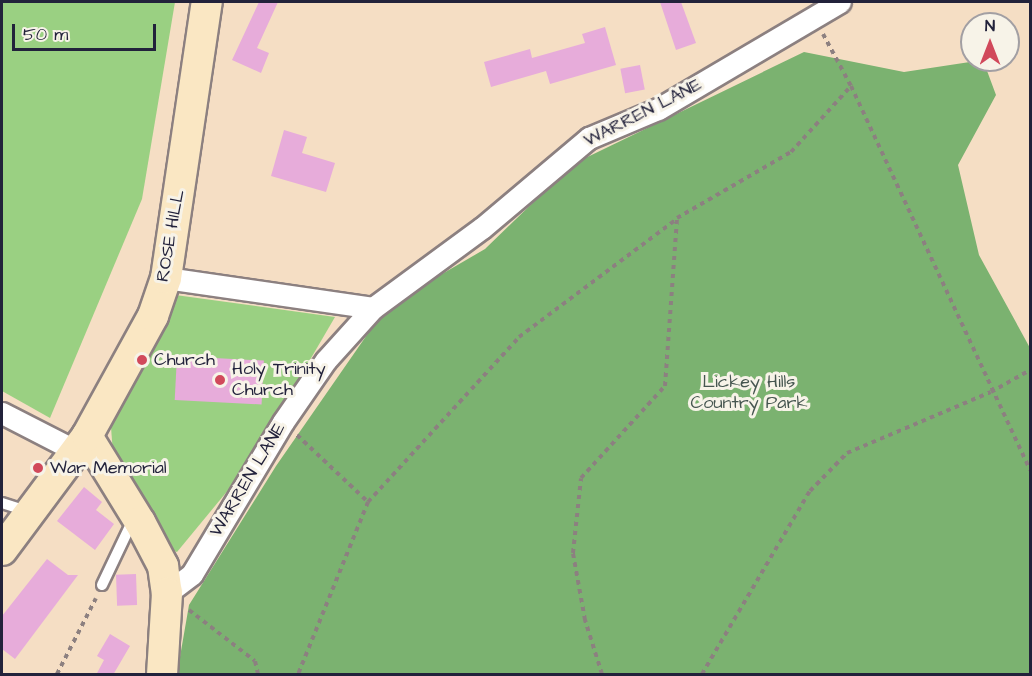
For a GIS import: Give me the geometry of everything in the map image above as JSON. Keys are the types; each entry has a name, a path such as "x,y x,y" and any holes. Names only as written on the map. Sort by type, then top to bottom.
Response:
{"main road":[{"name":"ROSE HILL","path":"2,550 15,507 82,444 153,316 166,278 207,2"},
{"path":"82,444 136,514 163,566 167,593 162,675"}],"street":[{"name":"WARREN LANE","path":"167,593 192,574 283,422 326,360 373,308 482,228 589,138 658,109 840,2"},
{"path":"166,278 373,308"},
{"path":"2,413 82,444"}],"lane":[{"path":"102,585 136,514"}],"path":[{"path":"814,17 851,86 991,392 1030,470"},
{"path":"298,675 368,502 519,337 677,218 791,152 851,86"},
{"path":"602,675 585,620 573,553 581,478 665,386 677,218"},
{"path":"702,675 810,491 847,453 991,392 1030,370"},
{"path":"283,422 368,502"},
{"path":"57,675 102,585"},
{"path":"167,593 255,661 258,675"}],"green space":[{"path":"2,2 175,2 142,199 50,418 2,391"},
{"name":"Lickey Hills Country Park","path":"804,52 904,72 960,63 960,72 987,72 996,95 958,165 979,255 1030,348 1030,674 177,674 189,605 276,466 387,306 485,249 573,164"},
{"path":"168,294 335,317 248,466 177,552 166,548 113,454 111,427"}],"building":[{"path":"259,2 278,2 257,48 269,53 261,73 232,60"},
{"path":"660,2 681,2 696,43 676,50"},
{"path":"605,27 616,65 550,84 546,71 491,87 484,62 530,49 532,58 585,43 582,34"},
{"path":"640,65 645,90 625,93 620,69"},
{"path":"284,130 307,137 302,153 335,163 326,192 271,176"},
{"name":"Holy Trinity Church","path":"177,356 264,361 262,404 175,400"},
{"path":"84,487 102,502 96,510 114,524 95,550 57,521"},
{"path":"47,559 68,575 78,575 15,659 2,649 2,616"},
{"path":"136,574 137,605 117,606 116,575"},
{"path":"110,634 130,646 113,675 96,675 104,660 97,656"}],"place":[{"name":"Church","path":"142,360"},
{"name":"Holy Trinity Church","path":"220,380"},
{"name":"War Memorial","path":"38,468"}]}
